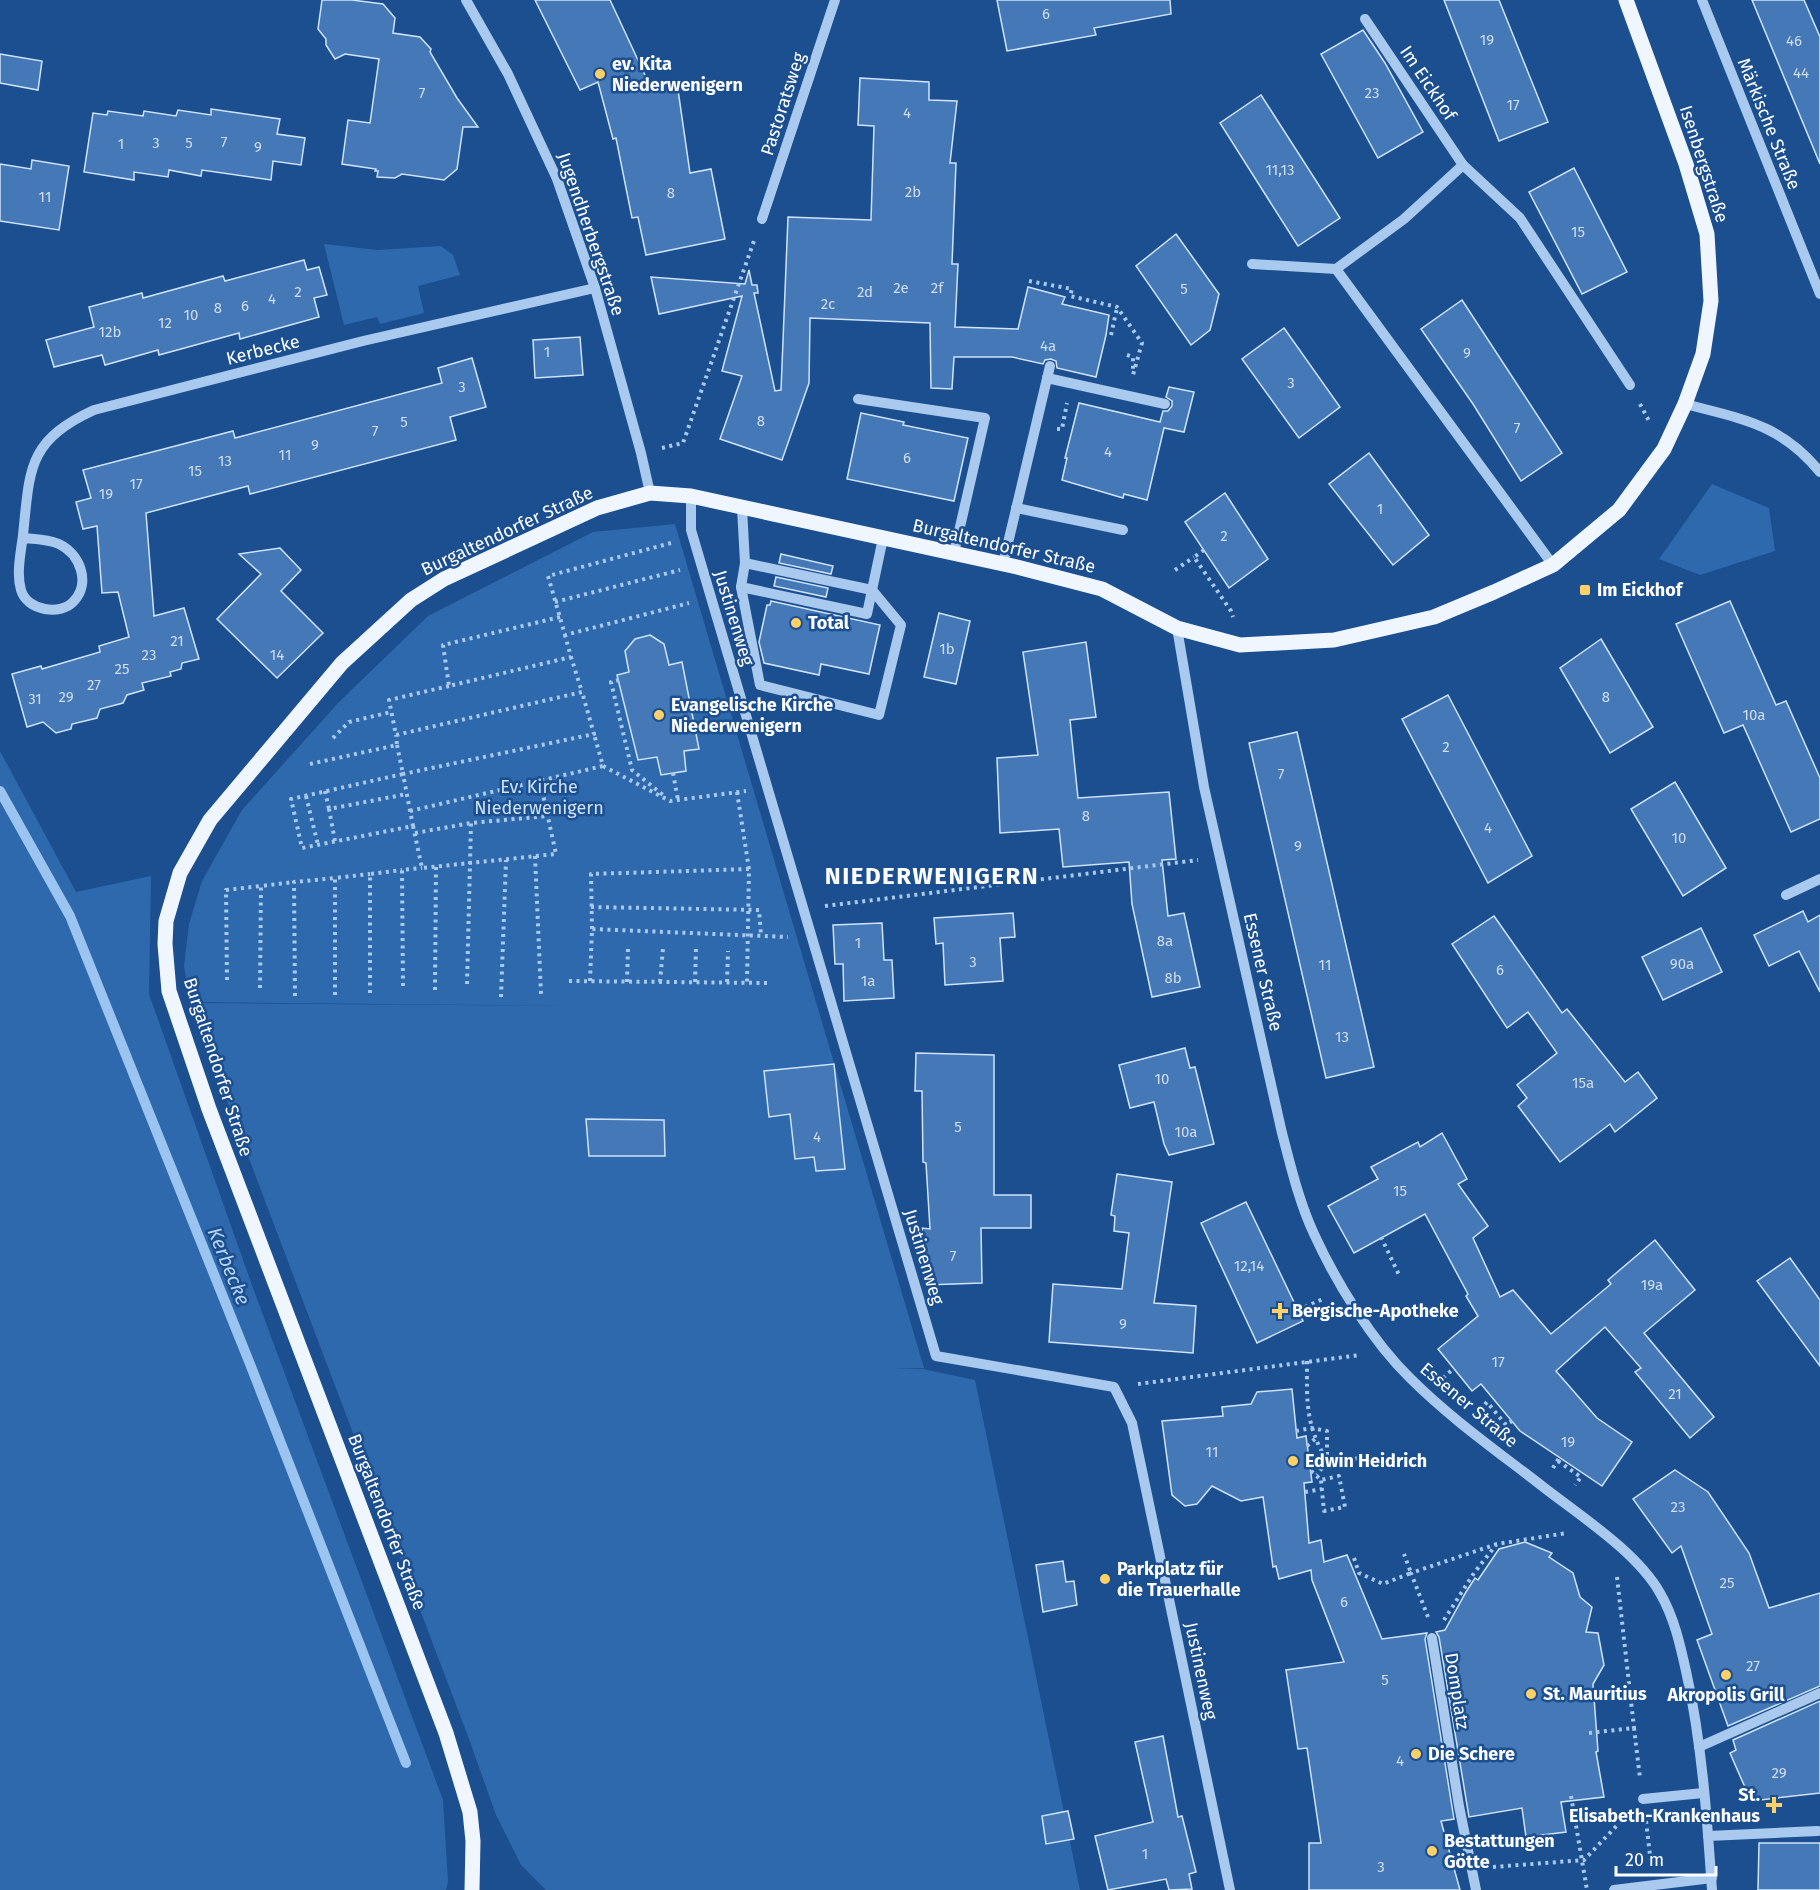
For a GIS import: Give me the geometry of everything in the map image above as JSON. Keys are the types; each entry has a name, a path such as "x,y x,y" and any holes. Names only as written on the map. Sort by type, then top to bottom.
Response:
{"main road":[{"name":"Isenbergstraße","path":"1626,0 1686,164 1707,234 1711,301 1703,354 1685,404"},
{"name":"Burgaltendorfer Straße","path":"472,1890 473,1841 470,1812 460,1774 396,1599 209,1109 169,991 165,944 166,921 180,873 210,820 342,663 411,600 444,579 597,508 650,493 691,496 1004,564 1102,589 1177,628 1239,644 1334,640 1434,617 1553,565 1619,510 1664,449 1685,404"}],"street":[{"name":"Jugendherbergstraße","path":"466,0 508,74 557,179 596,288 650,493"},
{"name":"Pastoratsweg","path":"762,219 835,0"},
{"name":"Märkische Straße","path":"1702,0 1820,294"},
{"name":"Im Eickhof","path":"1365,19 1463,165 1520,218 1630,385"},
{"path":"1252,264 1336,269 1404,219 1463,165"},
{"path":"1336,269 1553,565"},
{"name":"Kerbecke","path":"23,538 48,540 60,545 75,557 84,582 82,590 72,604 57,610 48,610 34,605 22,594 19,575 30,472 35,459 50,437 61,428 94,410 363,341 596,288"},
{"path":"1004,564 1050,366"},
{"path":"1047,378 1165,404"},
{"path":"858,399 985,418 954,554"},
{"path":"1685,404 1753,422 1775,432 1796,447 1820,472"},
{"name":"Justinenweg","path":"691,496 691,530 936,1356 1114,1387 1132,1423 1230,1890"},
{"path":"742,508 745,563 741,586 760,685 879,715 901,625 872,590 745,563"},
{"path":"1016,508 1123,530"},
{"path":"741,586 867,614 883,538"},
{"name":"Essener Straße","path":"1177,628 1204,786 1282,1133 1295,1182 1313,1233 1343,1290 1386,1351 1408,1376 1438,1405 1612,1540 1650,1578 1660,1594 1676,1629 1692,1699 1713,1890"},
{"path":"1786,895 1820,879"},
{"name":"Domplatz","path":"1432,1638 1459,1806 1476,1890"},
{"path":"1699,1747 1820,1693"},
{"path":"1643,1799 1703,1793"},
{"path":"1708,1836 1818,1832"},
{"path":"1614,1890 1712,1878"}],"path":[{"path":"641,453 683,443 762,219"},
{"path":"1029,281 1072,290 1070,296 1064,300"},
{"path":"1070,296 1117,307 1142,344 1133,377 1133,357 1127,355"},
{"path":"1111,335 1117,307"},
{"path":"1630,385 1664,449"},
{"path":"1049,429 1062,429 1067,403 1075,405"},
{"path":"603,766 548,576 675,542"},
{"path":"1175,570 1204,550"},
{"path":"1194,557 1231,610 1239,644"},
{"path":"555,602 683,569"},
{"path":"565,635 692,602"},
{"path":"449,686 443,645 560,617"},
{"path":"422,868 388,700 571,657"},
{"path":"619,680 611,682 632,770 670,801"},
{"path":"396,735 582,692"},
{"path":"333,738 349,722 391,712"},
{"path":"413,826 302,848 291,799 594,734"},
{"path":"310,764 397,745"},
{"path":"410,811 603,766 670,801 768,788"},
{"path":"673,773 678,800"},
{"path":"227,980 226,890 556,854 540,781"},
{"path":"325,791 335,841"},
{"path":"737,792 749,869 747,982"},
{"path":"329,809 407,794"},
{"path":"306,796 318,844"},
{"path":"415,833 471,823 548,816"},
{"path":"468,984 471,823"},
{"path":"535,856 540,994"},
{"path":"803,909 1221,858"},
{"path":"501,997 506,860"},
{"path":"435,990 436,867"},
{"path":"590,981 591,874 749,869"},
{"path":"402,870 403,986"},
{"path":"370,874 370,993"},
{"path":"335,878 335,995"},
{"path":"294,882 295,996"},
{"path":"260,988 261,886"},
{"path":"591,908 759,910 761,935"},
{"path":"592,929 748,934 812,939"},
{"path":"627,982 628,948"},
{"path":"660,982 663,948"},
{"path":"695,982 696,948"},
{"path":"727,982 728,951"},
{"path":"569,981 767,983"},
{"path":"1381,1237 1400,1277"},
{"path":"1114,1387 1386,1351"},
{"path":"1306,1361 1307,1406 1311,1428 1314,1440 1327,1461"},
{"path":"1483,1407 1492,1398"},
{"path":"1487,1402 1506,1425 1512,1421"},
{"path":"1296,1431 1311,1428 1327,1431 1327,1461 1317,1475"},
{"path":"1307,1446 1314,1440"},
{"path":"1327,1461 1372,1457"},
{"path":"1559,1458 1558,1461 1581,1477"},
{"path":"1311,1471 1321,1480 1324,1510 1345,1507 1339,1476 1321,1480"},
{"path":"1305,1492 1322,1489"},
{"path":"1354,1558 1359,1573 1383,1584 1497,1544 1597,1528"},
{"path":"1612,1540 1634,1728"},
{"path":"1432,1638 1474,1573 1497,1544"},
{"path":"1404,1554 1426,1611"},
{"path":"1571,1796 1584,1860 1587,1890"},
{"path":"1471,1869 1584,1860 1643,1799"}],"green space":[{"path":"324,244 378,250 441,246 453,255 460,275 418,286 424,313 380,324 377,317 344,325"},
{"path":"1712,484 1769,508 1775,551 1700,575 1659,559"},
{"name":"Ev. Kirche Niederwenigern","path":"675,524 924,1368 893,1369 923,1369 975,1380 1080,1890 546,1890 521,1865 496,1815 190,1003 570,1006 190,1002 184,966 189,924 202,881 242,810 339,702 428,616 593,532"},
{"path":"0,751 76,892 151,876 149,994 253,1288 443,1800 448,1882 446,1890 0,1890"}],"building":[{"path":"322,0 352,0 383,4 395,18 393,33 420,37 431,49 430,52 457,98 478,127 463,127 457,169 444,180 402,174 395,178 377,177 376,169 342,164 348,120 370,123 379,59 345,54 335,59 326,45 326,39 318,29"},
{"path":"535,0 610,0 651,88 677,83 690,173 711,169 725,239 646,255 638,217 632,218 616,138 613,139 598,82 580,90"},
{"path":"997,0 1170,0 1171,14 1094,28 1096,35 1007,51"},
{"path":"1444,0 1499,0 1548,122 1499,141"},
{"path":"1752,0 1804,0 1820,37 1820,164"},
{"path":"1363,30 1385,63 1423,132 1378,158 1321,54"},
{"path":"0,54 42,61 38,90 0,83"},
{"path":"860,78 929,82 929,100 957,101 950,163 956,163 952,264 958,264 955,327 1018,329 1028,287 1065,297 1062,304 1109,315 1106,335 1096,377 1057,368 1056,361 1051,359 1045,360 1043,364 1012,357 954,357 952,389 931,388 930,323 810,318 809,383 782,460 720,439 742,376 722,371 742,296 659,314 651,277 745,284 749,270 752,285 757,285 758,293 754,293 775,391 781,390 788,217 871,220 874,126 858,125"},
{"path":"1261,95 1340,218 1298,246 1220,123"},
{"path":"211,109 280,119 277,134 305,138 301,165 273,161 271,180 202,170 201,176 169,170 168,177 134,172 134,180 84,172 93,113 107,115 108,111 143,116 144,111 176,116 178,110 211,115"},
{"path":"32,160 69,166 59,230 0,221 0,164 31,169"},
{"path":"1574,168 1627,272 1582,294 1529,192"},
{"path":"1176,234 1219,294 1210,330 1191,345 1136,266"},
{"path":"304,260 307,270 319,267 327,295 314,298 319,317 240,339 239,333 159,355 158,350 105,365 102,355 54,367 46,340 94,327 89,307 142,293 143,298 223,276 225,281"},
{"path":"1462,300 1562,453 1521,481 1473,404 1421,329"},
{"path":"1284,328 1340,407 1299,438 1242,359"},
{"path":"580,337 583,375 535,378 533,340"},
{"path":"472,358 486,407 450,417 456,440 250,494 248,486 146,513 154,616 184,608 199,659 182,663 181,669 170,672 171,676 142,683 144,690 127,695 123,703 100,709 97,718 72,724 71,729 56,733 43,722 27,727 12,674 41,666 42,669 100,652 99,646 129,637 118,592 102,593 97,526 83,529 76,502 91,498 83,470 233,431 235,438 442,383 438,368"},
{"path":"1169,387 1194,392 1184,432 1164,428 1147,500 1124,494 1123,498 1062,480 1067,458 1065,458 1079,403 1160,422 1163,411 1168,411 1172,406 1172,401 1166,397"},
{"path":"861,413 904,422 903,425 968,438 954,501 847,479"},
{"path":"1369,453 1429,535 1393,565 1329,484"},
{"path":"1225,493 1268,559 1229,588 1185,522"},
{"path":"280,548 301,570 281,591 323,633 277,678 217,619 261,574 239,554"},
{"path":"781,554 833,566 831,574 779,563"},
{"path":"776,577 828,588 826,597 774,586"},
{"path":"771,601 880,625 869,674 821,664 819,675 764,663 759,642 767,605 770,605"},
{"path":"1730,601 1776,705 1786,701 1820,778 1820,819 1791,832 1743,725 1724,733 1676,624"},
{"path":"939,613 970,621 956,684 924,677"},
{"name":"Evangelische Kirche Niederwenigern","path":"650,635 664,644 669,665 682,662 699,749 684,751 686,771 661,775 657,757 638,760 617,675 629,672 625,651 635,639"},
{"path":"1601,639 1653,727 1610,753 1560,668"},
{"path":"1086,642 1096,717 1070,720 1078,798 1169,792 1176,859 1162,860 1168,916 1184,913 1200,987 1152,997 1132,904 1129,862 1063,867 1059,829 1000,833 997,758 1038,755 1023,652"},
{"path":"1448,695 1532,856 1488,883 1402,719"},
{"path":"1297,732 1374,1067 1326,1078 1249,743"},
{"path":"1675,782 1726,868 1683,896 1631,809"},
{"path":"1803,911 1808,922 1820,915 1820,992 1799,951 1769,966 1754,935"},
{"path":"1013,913 1015,937 1000,938 1003,981 945,985 943,943 936,944 934,918"},
{"path":"1494,916 1562,1013 1567,1009 1625,1082 1638,1072 1657,1098 1615,1132 1610,1124 1560,1162 1518,1106 1527,1098 1517,1085 1557,1053 1528,1012 1507,1028 1452,944"},
{"path":"882,923 884,960 892,960 894,998 844,1001 843,964 835,964 833,925"},
{"path":"1701,928 1722,972 1663,1000 1642,957"},
{"path":"1185,1048 1190,1068 1195,1067 1214,1144 1169,1155 1164,1144 1154,1102 1130,1108 1119,1065"},
{"path":"916,1053 994,1055 994,1195 1031,1195 1031,1228 981,1228 982,1283 925,1285 922,1228 930,1229 926,1163 923,1162 922,1091 915,1091"},
{"path":"834,1064 845,1169 816,1171 814,1157 795,1159 790,1114 769,1117 764,1071"},
{"path":"586,1119 664,1120 665,1156 589,1156"},
{"path":"1442,1133 1467,1179 1458,1184 1488,1226 1473,1238 1500,1297 1513,1290 1551,1334 1611,1284 1608,1280 1655,1240 1695,1290 1644,1333 1714,1417 1690,1438 1635,1372 1641,1368 1605,1327 1556,1371 1597,1418 1632,1442 1602,1486 1520,1431 1481,1384 1472,1391 1438,1349 1478,1316 1425,1214 1354,1253 1328,1206 1378,1179 1371,1167 1418,1142 1420,1147"},
{"path":"1117,1174 1172,1182 1154,1303 1196,1306 1193,1353 1049,1342 1053,1284 1122,1289 1129,1233 1114,1231 1115,1216 1111,1215"},
{"path":"1246,1202 1303,1321 1257,1343 1201,1223"},
{"path":"1790,1258 1820,1300 1820,1366 1757,1281"},
{"path":"1292,1389 1297,1438 1306,1436 1312,1482 1304,1483 1309,1543 1321,1540 1324,1562 1347,1555 1382,1639 1427,1633 1425,1639 1454,1819 1441,1821 1460,1890 1309,1890 1309,1843 1321,1843 1307,1748 1298,1749 1286,1670 1344,1662 1312,1580 1311,1570 1279,1579 1276,1566 1273,1567 1263,1497 1241,1501 1212,1486 1197,1504 1185,1506 1172,1495 1162,1421 1223,1416 1222,1407 1251,1404 1257,1392"},
{"path":"1675,1470 1708,1492 1749,1553 1769,1608 1820,1593 1820,1686 1728,1726 1697,1640 1712,1634 1681,1546 1672,1553 1633,1499"},
{"name":"St. Mauritius","path":"1525,1542 1552,1553 1549,1557 1573,1573 1580,1597 1592,1607 1586,1632 1598,1633 1604,1665 1593,1684 1598,1751 1596,1752 1604,1797 1561,1802 1566,1832 1526,1837 1522,1808 1469,1817 1439,1637 1436,1632 1445,1630 1475,1578 1478,1580 1499,1549"},
{"path":"1063,1561 1066,1582 1074,1581 1077,1605 1043,1612 1036,1565"},
{"path":"1820,1701 1820,1793 1751,1801 1730,1753 1736,1750 1733,1740"},
{"path":"1163,1736 1178,1817 1182,1816 1196,1872 1189,1874 1192,1889 1169,1890 1166,1879 1108,1890 1095,1836 1153,1822 1135,1742"},
{"path":"1068,1811 1074,1839 1046,1844 1042,1816"},
{"path":"1759,1843 1820,1843 1820,1890 1758,1890"}],"waterway":[{"name":"Kerbecke","path":"0,791 70,916 250,1364 406,1763"}],"place":[{"name":"ev. Kita Niederwenigern","path":"600,74"},
{"name":"Im Eickhof","path":"1585,590"},
{"name":"Total","path":"796,623"},
{"name":"Evangelische Kirche Niederwenigern","path":"659,715"},
{"name":"Bergische-Apotheke","path":"1280,1311"},
{"name":"Edwin Heidrich","path":"1293,1461"},
{"name":"Parkplatz für die Trauerhalle","path":"1105,1579"},
{"name":"Akropolis Grill","path":"1726,1675"},
{"name":"St. Mauritius","path":"1531,1694"},
{"name":"Die Schere","path":"1416,1754"},
{"name":"St. Elisabeth-Krankenhaus","path":"1774,1805"},
{"name":"Bestattungen Götte","path":"1432,1851"}],"district":[{"name":"NIEDERWENIGERN","path":"932,876"}]}
